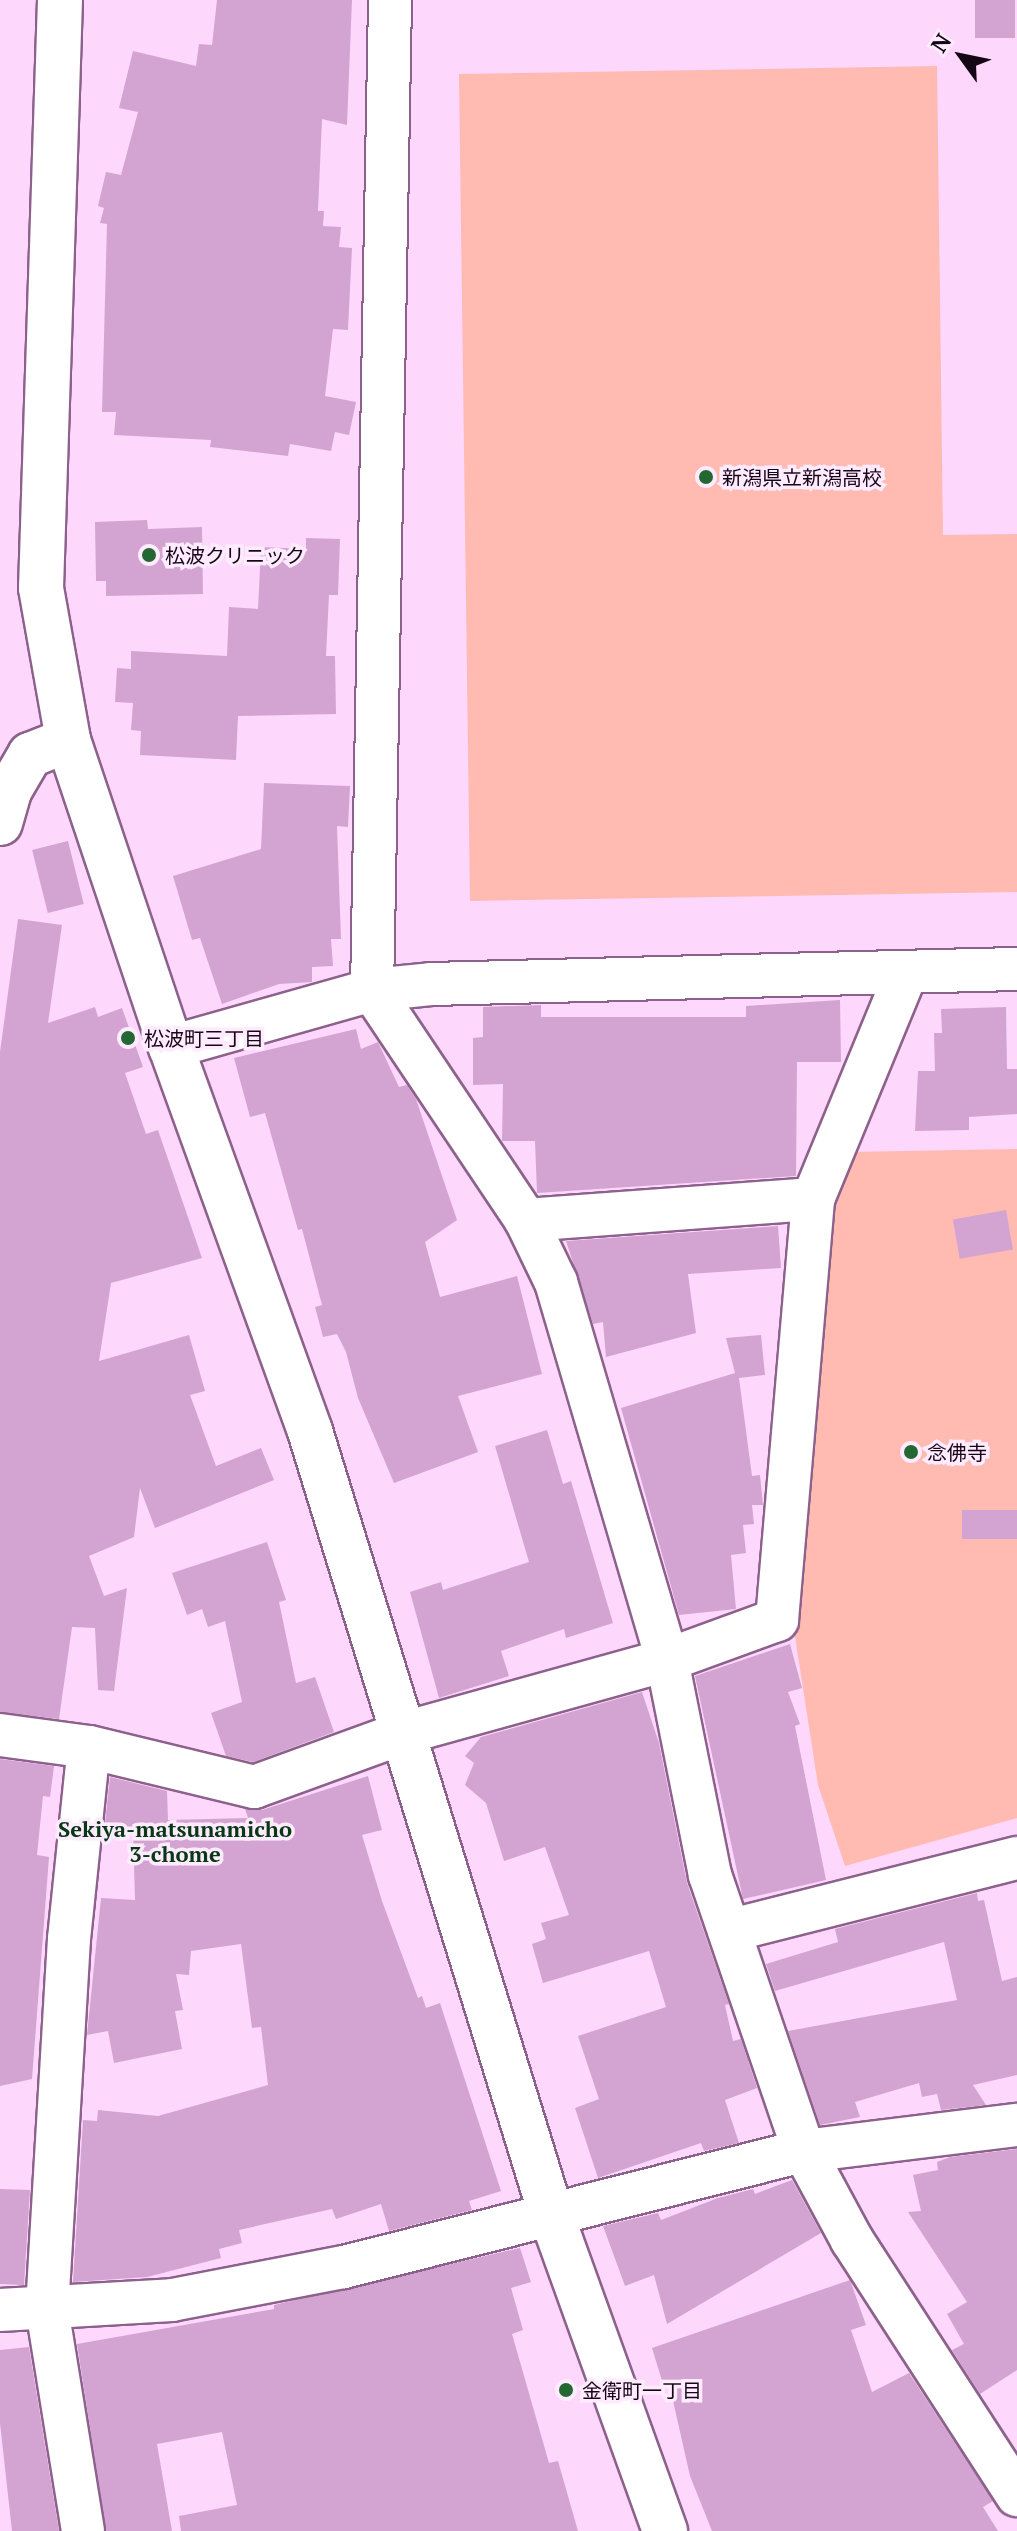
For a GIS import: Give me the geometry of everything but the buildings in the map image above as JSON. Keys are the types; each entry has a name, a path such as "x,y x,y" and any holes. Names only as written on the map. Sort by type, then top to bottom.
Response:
{"street":[{"path":"60,0 41,588 68,740 171,1047 310,1431 400,1734 552,2217 665,2531"},
{"path":"390,0 372,990 526,1220 556,1282 667,1660 710,1875 732,1930 804,2151 852,2240 1017,2495"},
{"path":"3,801 30,755 68,740"},
{"path":"171,1047 372,990 1017,969"},
{"path":"0,1735 89,1747 254,1787 400,1734 667,1660 777,1620 813,1199 906,973"},
{"path":"526,1220 813,1199"},
{"path":"83,2531 47,2309 69,1939 89,1747"},
{"path":"732,1930 1017,1858"},
{"path":"0,2310 172,2300 344,2267 804,2151 1017,2125"}],"shaded area":[{"name":"新潟県立新潟高校","path":"937,66 943,535 1017,534 1017,892 470,901 459,74"},
{"name":"念佛寺","path":"1017,1149 1017,1818 845,1866 818,1785 794,1630 818,1273 849,1152"}],"place":[{"name":"新潟県立新潟高校","path":"706,477"},
{"name":"松波クリニック","path":"149,555"},
{"name":"松波町三丁目","path":"128,1038"},
{"name":"念佛寺","path":"911,1452"},
{"name":"金衛町一丁目","path":"566,2390"}],"district":[{"name":"Sekiya-matsunamicho 3-chome","path":"175,1840"}]}
